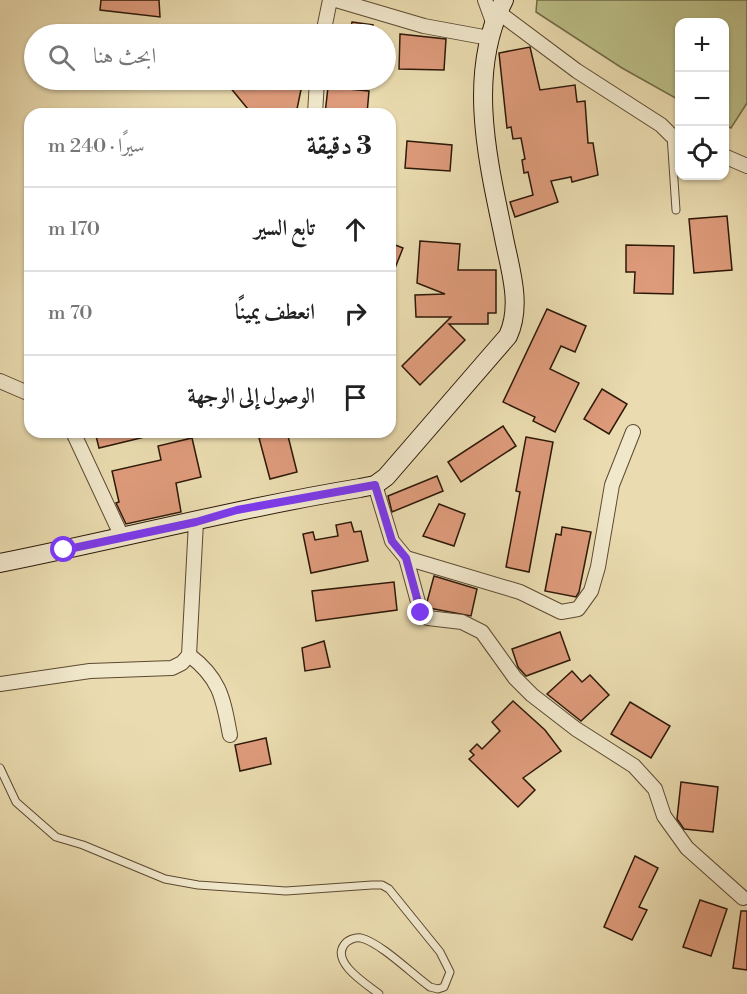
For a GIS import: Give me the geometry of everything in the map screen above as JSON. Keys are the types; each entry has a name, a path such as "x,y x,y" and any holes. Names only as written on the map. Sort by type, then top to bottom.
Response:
{"street":[{"path":"325,24 330,0"},
{"path":"336,0 413,23 494,14 675,136"},
{"path":"0,563 196,522 237,510 375,485 390,472 500,345 514,323 516,309 511,273 484,121 483,82 494,14"},
{"path":"315,108 316,90"},
{"path":"729,158 747,166"},
{"path":"0,381 24,391"},
{"path":"406,558 520,592 561,612 578,609 591,591 598,567 612,485 633,432"},
{"path":"76,438 122,537"},
{"path":"375,485 392,541 406,558 421,613 428,618 462,622 482,632 515,678 532,695 576,729 634,766 655,789 664,816 687,848 742,898"},
{"path":"0,684 90,671 172,668 182,663 189,655 196,522"},
{"path":"189,655 211,674 221,691 230,735"}],"lane":[{"path":"676,180 676,210"},
{"path":"0,768 16,802 56,837 83,845 165,879 198,885 286,891 372,885 382,885 389,889 440,952 450,972 444,987 430,987 373,945 360,938 350,939 341,952 344,961 379,994"}],"green space":[{"path":"537,0 747,0 747,103 731,128 729,127 729,18 675,18 675,98 622,68 536,12"}],"building":[{"path":"101,0 159,0 160,17 100,10"},
{"path":"400,34 446,39 444,70 399,69"},
{"path":"530,47 540,90 575,85 577,102 585,101 588,143 593,143 598,175 572,182 571,177 551,181 558,202 515,217 510,202 533,195 528,172 524,173 522,160 525,159 521,138 513,139 511,127 507,128 499,53"},
{"path":"232,90 301,90 297,108 247,108"},
{"path":"328,90 369,91 368,108 326,108"},
{"path":"407,141 452,145 450,171 405,168"},
{"path":"727,216 732,270 694,273 689,219"},
{"path":"420,241 460,244 458,270 496,270 496,313 488,313 488,324 449,324 465,340 420,385 402,366 451,317 416,317 415,295 445,294 417,283"},
{"path":"396,245 403,248 396,266"},
{"path":"626,245 674,246 673,294 634,293 635,272 626,272"},
{"path":"547,309 586,326 575,352 561,346 550,369 579,383 555,432 533,421 535,417 503,402"},
{"path":"602,389 627,404 609,434 584,419"},
{"path":"503,426 516,446 461,482 448,462"},
{"path":"526,437 553,442 529,572 506,567 520,492 516,491"},
{"path":"96,438 141,438 99,448"},
{"path":"192,438 201,477 176,483 181,512 126,524 116,503 119,502 112,471 161,460 158,446"},
{"path":"259,438 288,438 297,472 270,479"},
{"path":"437,476 443,491 392,512 388,496"},
{"path":"439,504 465,514 454,546 423,536"},
{"path":"351,522 354,532 361,531 368,561 311,573 303,534 313,532 315,540 338,536 336,525"},
{"path":"562,527 591,532 576,597 545,591 556,534 561,535"},
{"path":"434,576 477,589 471,616 429,608 427,602"},
{"path":"394,582 397,610 316,621 312,591"},
{"path":"560,632 570,660 526,676 518,667 512,649"},
{"path":"324,641 330,667 305,671 302,648"},
{"path":"572,671 582,682 590,675 609,695 581,721 547,694"},
{"path":"513,701 545,730 561,751 523,778 535,790 518,807 469,759 474,755 470,751 477,744 482,749 500,731 492,722"},
{"path":"630,702 670,726 651,758 611,734"},
{"path":"266,738 271,764 240,771 235,745"},
{"path":"681,782 718,787 713,832 684,829 677,819"},
{"path":"635,856 658,868 639,907 647,910 632,940 604,927"},
{"path":"700,900 727,909 711,956 683,947"},
{"path":"741,911 747,911 747,970 733,968"}],"route":[{"path":"64,550 196,522 237,510 375,485 392,541 406,558 421,613"}]}
